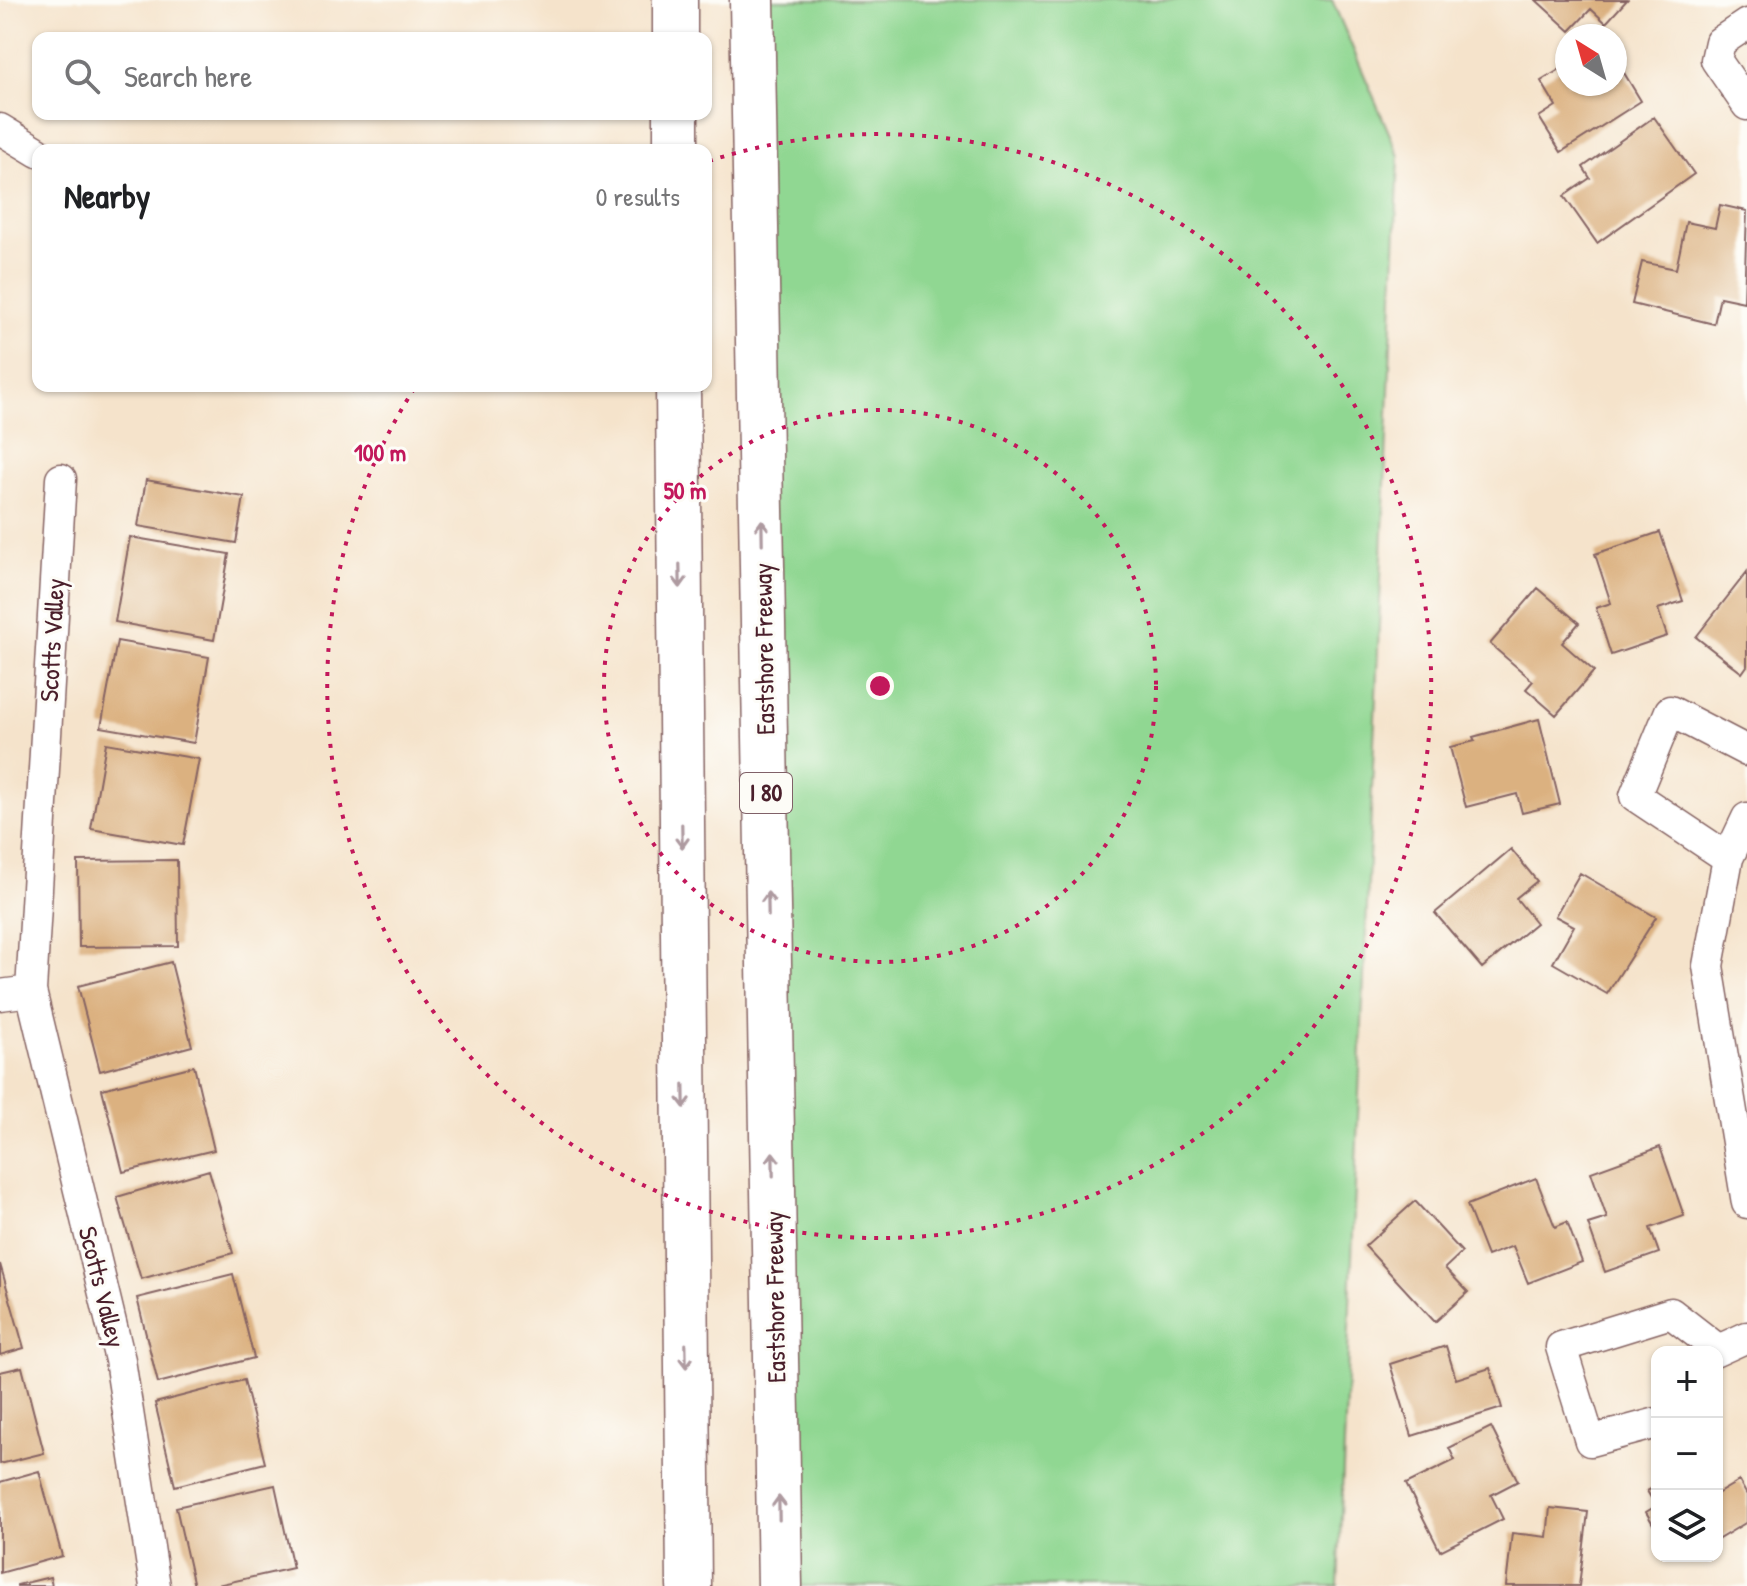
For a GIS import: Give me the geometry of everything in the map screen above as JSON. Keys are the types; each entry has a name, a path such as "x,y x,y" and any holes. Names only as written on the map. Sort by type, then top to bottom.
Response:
{"highway":[{"path":"675,0 675,32"},
{"name":"Eastshore Freeway","path":"752,0 780,1586"},
{"path":"676,120 676,144"},
{"path":"678,392 689,1586"}],"street":[{"path":"1747,24 1720,42 1716,60 1747,105"},
{"path":"0,129 32,148"},
{"name":"Scotts Valley","path":"61,479 31,991 120,1360 155,1586"},
{"path":"1728,858 1635,796 1670,711 1747,751"},
{"path":"1747,818 1728,858 1708,966 1747,1203"},
{"path":"0,995 31,991"},
{"path":"1651,1425 1590,1441 1561,1347 1671,1313 1710,1346"},
{"path":"1723,1347 1747,1337"}],"green space":[{"path":"752,0 1332,0 1399,156 1338,1586 780,1586"}],"building":[{"path":"1536,0 1627,0 1606,23 1591,9 1577,24 1562,24"},
{"path":"1555,72 1555,96 1627,96 1627,78 1641,101 1561,152 1539,117 1556,106 1541,81"},
{"path":"1654,117 1694,174 1597,243 1564,196 1590,178 1583,167"},
{"path":"1720,205 1747,211 1744,302 1720,297 1714,324 1632,304 1642,262 1676,269 1686,222 1715,228"},
{"path":"146,480 244,497 236,543 138,526"},
{"path":"1660,532 1683,601 1658,609 1667,636 1611,655 1596,608 1611,603 1595,554"},
{"path":"130,537 229,554 214,640 115,622"},
{"path":"1747,572 1747,666 1742,673 1696,637"},
{"path":"1538,588 1579,623 1562,643 1594,671 1556,715 1526,689 1533,681 1490,644"},
{"path":"117,641 209,657 194,743 101,727"},
{"path":"1539,719 1560,804 1522,813 1517,794 1466,807 1450,747 1475,741 1473,737"},
{"path":"106,743 199,759 183,845 91,829"},
{"path":"1511,849 1537,881 1516,898 1536,923 1482,968 1435,913"},
{"path":"177,860 178,946 79,947 78,861"},
{"path":"1580,873 1656,917 1607,994 1553,963 1574,926 1555,916"},
{"path":"171,962 192,1046 100,1071 78,986"},
{"path":"194,1066 214,1150 123,1172 102,1089"},
{"path":"1660,1147 1684,1216 1650,1228 1659,1253 1605,1272 1588,1224 1607,1218 1591,1172"},
{"path":"209,1170 233,1253 141,1279 117,1197"},
{"path":"1536,1178 1555,1227 1567,1222 1582,1262 1528,1283 1513,1246 1487,1256 1467,1205"},
{"path":"1415,1201 1462,1252 1445,1268 1468,1292 1435,1322 1365,1246"},
{"path":"0,1264 24,1348 0,1355"},
{"path":"233,1274 254,1358 158,1383 137,1298"},
{"path":"1446,1346 1456,1379 1490,1368 1502,1408 1412,1436 1390,1364"},
{"path":"22,1367 44,1453 0,1464 0,1372"},
{"path":"244,1380 265,1463 175,1486 155,1403"},
{"path":"1491,1427 1518,1481 1491,1495 1503,1519 1440,1551 1406,1484 1455,1460 1449,1448"},
{"path":"39,1471 62,1556 0,1573 0,1482"},
{"path":"1739,1481 1747,1495 1747,1522 1723,1536 1723,1490"},
{"path":"275,1485 293,1568 213,1586 194,1586 176,1507"},
{"path":"1550,1508 1588,1512 1579,1586 1506,1586 1512,1533 1547,1537"},
{"path":"50,1577 52,1586 17,1586 17,1585"}]}
